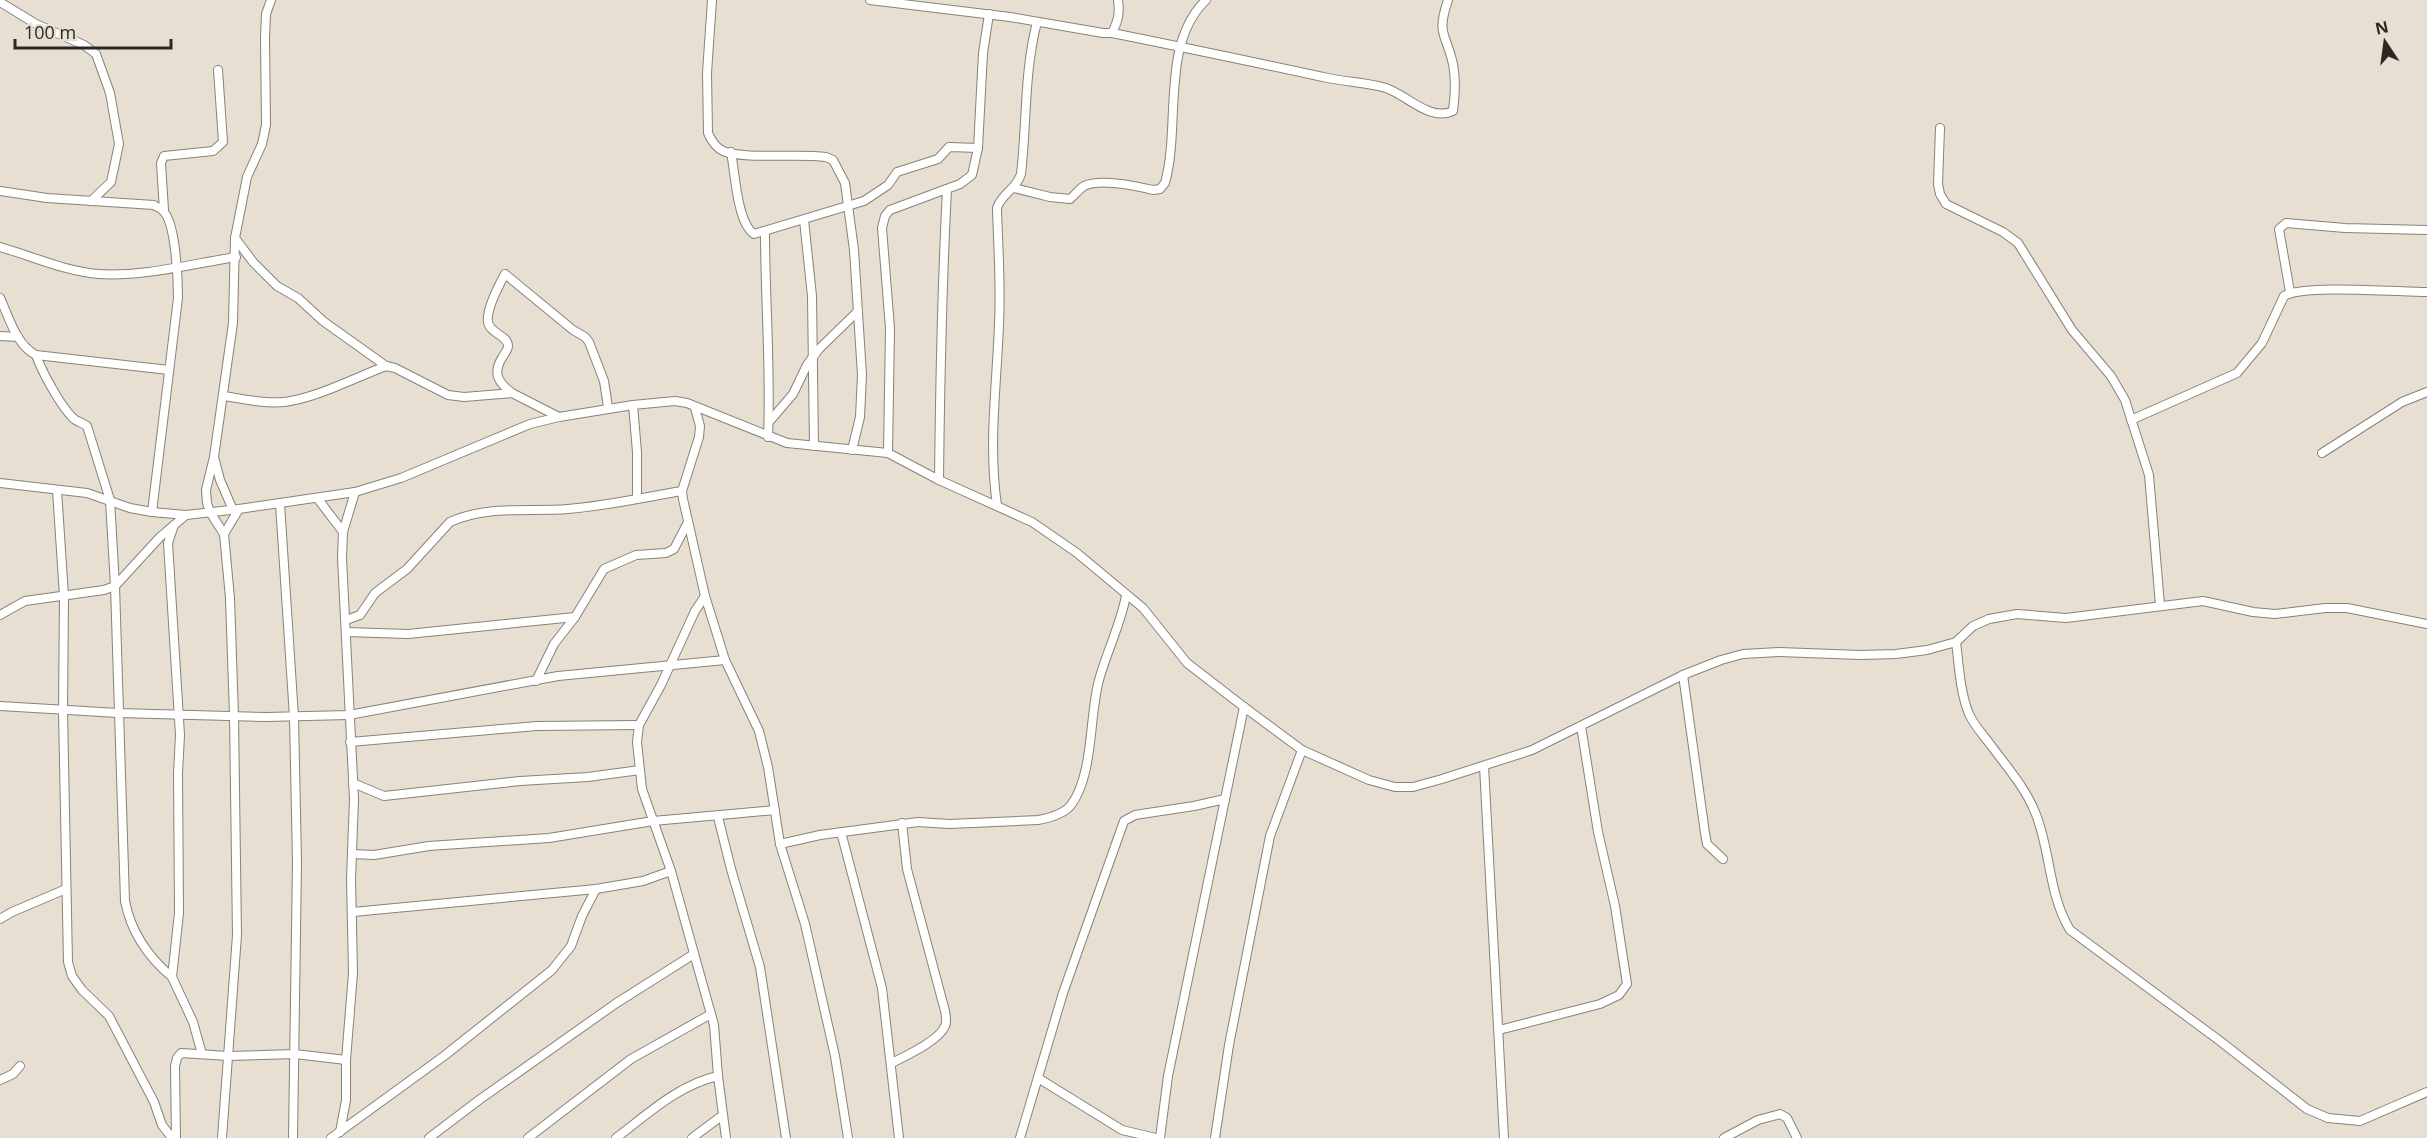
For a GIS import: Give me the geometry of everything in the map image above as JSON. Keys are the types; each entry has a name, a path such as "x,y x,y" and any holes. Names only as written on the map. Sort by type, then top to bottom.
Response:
{"street":[{"path":"222,1138 237,935 234,716 230,598 224,534 210,512 206,490 224,396 233,324 235,238 247,177 262,144 266,125 265,38 266,14 271,0"},
{"path":"712,0 707,73 708,133 717,147 731,152 826,156 833,160 839,169 849,205 858,311 861,395 860,417 852,450"},
{"path":"870,0 989,14 1180,46 1335,80 1387,88 1423,108 1433,112 1448,113 1453,111 1455,97 1454,67 1442,34 1448,0"},
{"path":"1112,33 1119,12 1118,0"},
{"path":"1014,188 1050,198 1070,199 1082,187 1090,184 1105,183 1160,189 1168,174 1180,46 1190,21 1206,0"},
{"path":"0,2 36,24 84,45 96,54 110,93 119,144 111,182 91,201"},
{"path":"888,453 890,328 882,228 885,216 890,210 960,184 972,175 978,148 983,53 989,14"},
{"path":"997,506 992,476 991,441 999,319 997,208 1005,194 1014,188 1021,174 1029,52 1037,22"},
{"path":"152,512 178,298 179,266 164,210 161,163 164,156 213,151 223,142 218,70"},
{"path":"1940,128 1938,184 1940,194 1946,204 2003,232 2019,243 2072,330 2111,376 2125,400 2149,475 2160,605"},
{"path":"731,152 743,219 747,229 754,234 804,220 876,194 888,185 897,172 938,159 949,147 978,148"},
{"path":"939,480 942,375 941,300 946,189"},
{"path":"0,191 47,198 154,205 164,210"},
{"path":"804,220 812,296 814,446"},
{"path":"2290,292 2279,229 2286,223 2345,228 2427,230"},
{"path":"765,231 768,437"},
{"path":"235,238 253,262 277,286 298,298 323,321 386,366 448,395 464,397 512,393"},
{"path":"0,247 75,270 99,274 145,272 236,257"},
{"path":"559,417 512,393 502,385 497,374 498,365 508,344 490,328 488,321 497,289 505,274 589,342 604,381 608,407"},
{"path":"2131,420 2236,373 2262,343 2284,296 2290,292 2326,290 2427,292"},
{"path":"0,298 18,337 25,348 36,355 169,370"},
{"path":"769,422 793,394 813,357 858,311"},
{"path":"0,336 18,337"},
{"path":"36,355 69,413 76,421 87,426 110,500 125,901 129,920 149,956 172,977 193,1022 202,1054"},
{"path":"224,396 265,402 285,402 309,396 386,366"},
{"path":"2322,453 2402,402 2427,392"},
{"path":"0,483 87,493 152,512 186,515 236,510 356,492 401,478 530,424 559,417 608,407 675,401 687,403 787,443 888,453 939,480 1032,522 1054,536 1152,618 1187,663 1302,750 1369,780 1404,788 1442,779 1532,750 1683,675 1743,654 1779,652 1861,656 1896,654 1927,650 1956,642 1973,626 1989,619 2017,614 2066,618 2160,605 2202,602 2276,614 2325,608 2347,608 2427,624"},
{"path":"633,405 637,452 637,499"},
{"path":"695,408 700,426 699,437 682,490 688,523 705,596 725,660 759,731 780,844 805,924 830,1034 848,1138"},
{"path":"214,456 220,480 236,510"},
{"path":"57,490 64,596 63,711 68,962 72,976 82,990 109,1016 154,1102 162,1125 174,1138"},
{"path":"346,620 360,615 375,593 407,568 450,522 459,518 511,510 568,509 682,490"},
{"path":"340,1132 346,1100 353,912 353,783 342,532 356,492"},
{"path":"318,499 342,532"},
{"path":"280,504 294,717 297,862 293,1138"},
{"path":"224,534 236,510"},
{"path":"0,615 24,601 104,590 115,586 186,515"},
{"path":"536,681 554,644 575,617 604,569 636,555 666,553 674,549 688,523"},
{"path":"172,977 179,913 180,715 168,557 169,536 174,525"},
{"path":"705,596 695,611 671,664 639,725 637,742 642,789 671,871 714,1025 726,1138"},
{"path":"780,844 795,839 902,823 1038,820 1049,818 1070,807 1078,793 1086,766 1099,679 1122,617 1126,596"},
{"path":"346,632 418,634 575,617"},
{"path":"1956,642 1963,688 1970,714 2025,790 2035,811 2042,830 2058,904 2070,930 2220,1041 2307,1109 2328,1118 2360,1121 2427,1092"},
{"path":"0,706 63,711 180,715 294,717 349,715 536,681 611,670 725,660"},
{"path":"1683,675 1707,844 1723,859"},
{"path":"1038,1078 1122,1130 1158,1138 1168,1076 1244,707"},
{"path":"350,742 537,726 639,725"},
{"path":"1500,1030 1600,1004 1619,995 1627,984 1615,906 1598,832 1581,726"},
{"path":"1215,1138 1229,1045 1270,836 1302,750"},
{"path":"1484,766 1500,1030 1503,1138"},
{"path":"353,783 384,796 640,770"},
{"path":"1020,1138 1063,993 1125,821 1135,815 1194,806 1225,798"},
{"path":"352,854 374,855 429,846 549,838 654,821 718,817 774,810"},
{"path":"718,817 730,869 760,967 786,1138"},
{"path":"892,1063 921,1048 942,1030 946,1019 907,869 902,823"},
{"path":"841,832 852,882 882,988 900,1138"},
{"path":"353,912 596,889 643,881 671,871"},
{"path":"0,919 66,889"},
{"path":"332,1138 444,1056 552,970 571,946 582,915 596,889"},
{"path":"429,1138 479,1100 615,1005 694,954"},
{"path":"528,1138 631,1059 711,1014"},
{"path":"174,1138 177,1058 182,1053 228,1056 295,1054 346,1060"},
{"path":"0,1080 13,1074 20,1066"},
{"path":"616,1138 687,1086 697,1080 718,1076"},
{"path":"1724,1138 1758,1120 1780,1114 1791,1124 1797,1138"},
{"path":"692,1138 723,1115"}]}
